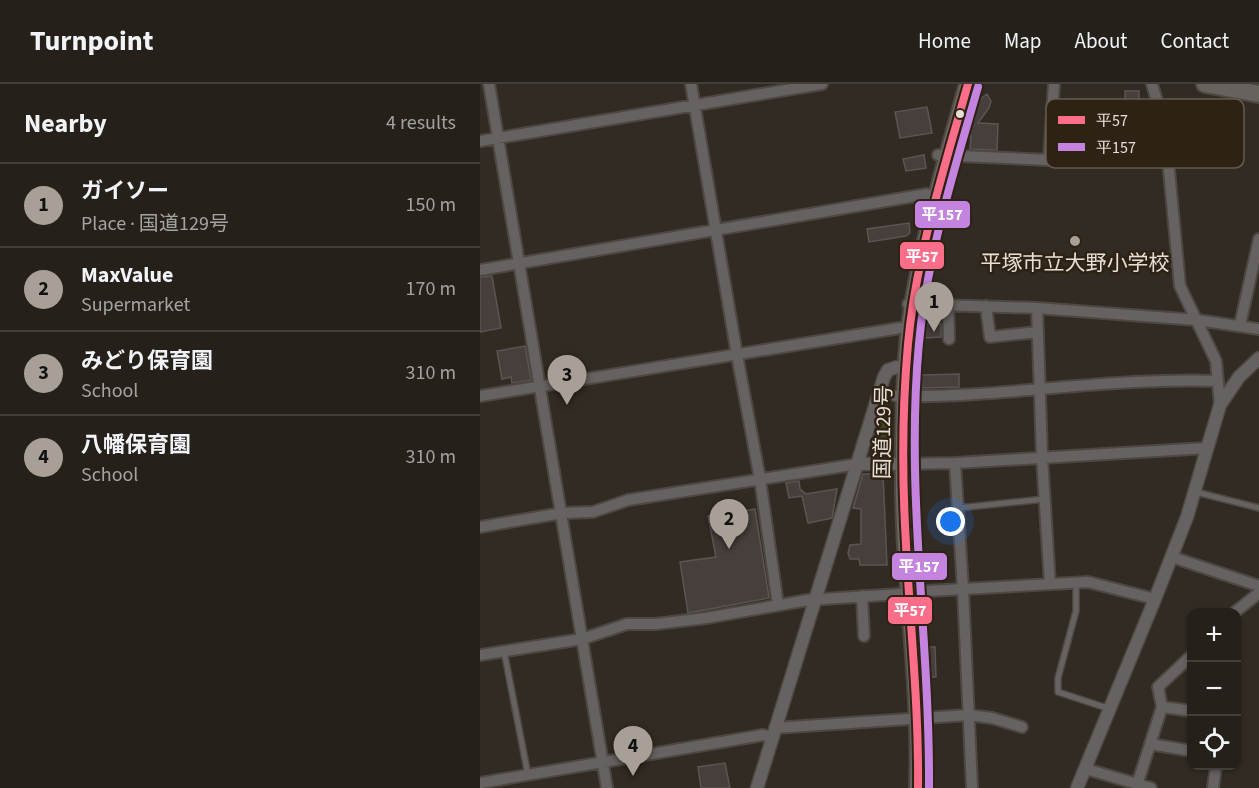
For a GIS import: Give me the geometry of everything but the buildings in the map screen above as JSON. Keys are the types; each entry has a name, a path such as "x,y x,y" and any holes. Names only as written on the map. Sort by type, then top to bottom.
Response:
{"highway":[{"name":"国道129号","path":"901,396 897,367 900,328 921,266 959,84"},
{"name":"国道129号","path":"918,788 899,464 901,396 907,363 910,304 927,194 969,84"},
{"name":"国道129号","path":"908,788 913,718"}],"main road":[{"path":"1205,84 1259,94"}],"street":[{"path":"489,84 607,788"},
{"path":"692,84 760,479 778,605"},
{"path":"480,141 822,84"},
{"path":"1053,99 1054,84"},
{"path":"1152,84 1156,99"},
{"path":"943,155 1046,160"},
{"path":"1169,168 1180,286 1216,361 1220,405"},
{"path":"480,270 927,194"},
{"path":"1240,325 1259,239"},
{"path":"910,304 1037,308 1197,320 1259,329"},
{"path":"948,305 949,339"},
{"path":"986,306 990,336 1038,332"},
{"path":"1037,308 1042,457 1050,584"},
{"path":"480,396 900,328"},
{"path":"1077,788 1155,599 1196,492 1220,405 1239,377 1259,358"},
{"path":"757,788 884,377 888,370 897,367"},
{"path":"901,396 1189,380 1217,381"},
{"path":"480,527 562,513 593,512 628,500 858,464 955,463 1207,448"},
{"path":"955,463 968,715 975,787"},
{"path":"1172,556 1259,586"},
{"path":"480,655 582,639 627,624 656,624 706,618 815,599 1088,582 1155,599"},
{"path":"1241,608 1259,593"},
{"path":"862,596 864,636"},
{"path":"1137,784 1162,707 1158,687 1187,659"},
{"path":"1162,707 1187,710"},
{"path":"480,783 774,732 913,718 968,715 992,718 1022,727"},
{"path":"1150,744 1187,750"},
{"path":"1086,769 1151,788"},
{"path":"1213,788 1215,770"}],"lane":[{"path":"1196,492 1259,508"},
{"path":"958,508 1045,499"},
{"path":"1076,583 1076,611 1058,678 1058,692 1110,709"},
{"path":"504,651 528,775"}],"green space":[{"path":"889,381 887,441 866,443"}],"transit line":[{"name":"平57","path":"918,788 916,696 904,494 906,369 912,311 924,245 968,84"},
{"name":"平157","path":"929,788 926,677 916,510 915,399 919,343 928,278 951,182 978,87"}],"place":[{"name":"平塚市立大野小学校","path":"1075,241"},
{"name":"ガイソー","path":"934,332"},
{"name":"みどり保育園","path":"567,405"},
{"name":"MaxValue","path":"729,549"},
{"name":"八幡保育園","path":"633,776"}]}
